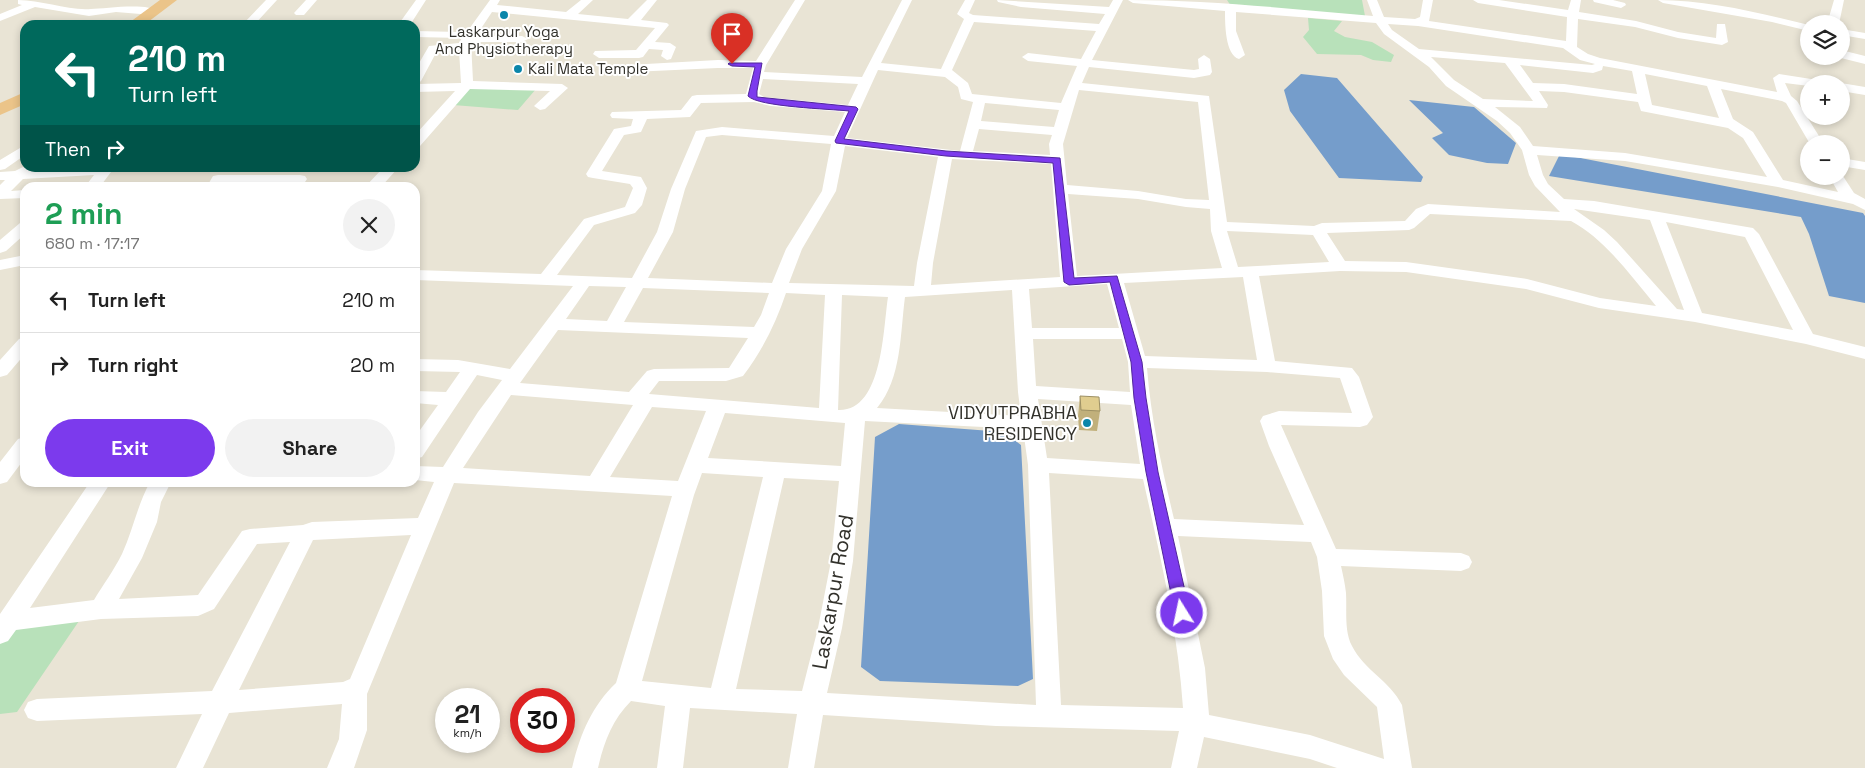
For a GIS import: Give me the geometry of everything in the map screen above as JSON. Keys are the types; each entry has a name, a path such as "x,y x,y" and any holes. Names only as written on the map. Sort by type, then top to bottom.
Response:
{"main road":[{"path":"144,18 170,0"},
{"path":"0,110 20,100"}],"street":[{"path":"253,20 272,0"},
{"path":"300,13 312,0"},
{"path":"408,20 421,0"},
{"path":"568,16 588,0"},
{"path":"755,98 752,96 760,61 800,0"},
{"path":"596,484 654,375 732,375 740,367 761,333 774,307 784,272 794,249 833,182 839,141 866,80 875,66 906,0"},
{"path":"970,0 963,14 970,18 1102,28"},
{"path":"1002,0 1021,4 1115,5 1085,63 1066,107 1056,147 1069,282"},
{"path":"1133,0 1420,22 1571,47 1584,57 1599,61 1786,98 1791,101 1812,135"},
{"path":"1372,0 1380,20 1388,32 1433,64 1450,84 1505,120 1517,132 1529,150 1536,175 1542,186 1574,217 1586,222 1600,233 1670,312"},
{"path":"1420,22 1425,19 1428,0"},
{"path":"1478,0 1642,25 1678,35 1722,42 1721,26"},
{"path":"1571,47 1573,14 1576,0"},
{"path":"1603,0 1621,5"},
{"path":"1663,0 1772,19 1800,26"},
{"path":"1835,15 1839,0"},
{"path":"629,22 634,20 652,1"},
{"path":"22,2 89,13 116,9 144,18"},
{"path":"3,21 34,4"},
{"path":"420,135 466,86 468,40 492,4 568,16 663,25 639,54 599,54"},
{"path":"1231,7 1230,31 1239,55"},
{"path":"109,18 144,18"},
{"path":"947,73 947,68 970,18"},
{"path":"1850,34 1865,36"},
{"path":"420,35 468,40 522,39"},
{"path":"420,72 433,48 468,40"},
{"path":"646,45 670,47 667,56"},
{"path":"1418,52 1593,69 1597,68 1599,61"},
{"path":"1028,56 1201,74 1206,72 1204,60"},
{"path":"1850,56 1865,60"},
{"path":"1478,104 1542,105 1513,64 1508,60"},
{"path":"632,68 760,61 866,80"},
{"path":"875,66 947,73 961,83 966,96 979,100 1066,107"},
{"path":"1638,69 1646,107 1651,110 1734,125"},
{"path":"1786,98 1779,83 1779,78 1800,81"},
{"path":"1712,83 1727,120 1748,135 1778,183"},
{"path":"420,88 466,86 562,88 540,106"},
{"path":"1075,86 1204,99 1218,205 1220,226 1218,228 1241,273 1267,366"},
{"path":"1528,87 1564,88 1644,99"},
{"path":"1850,88 1865,91"},
{"path":"616,115 684,114 697,99 755,98 771,102 854,109"},
{"path":"966,154 979,100"},
{"path":"545,280 589,222 621,214 633,208 640,188 636,180 593,174 619,132 636,128 642,114"},
{"path":"974,125 1059,131"},
{"path":"613,327 665,232 678,189 701,134 722,131 839,141 946,154 1057,160"},
{"path":"1529,150 1625,157 1778,183 1859,203"},
{"path":"0,166 20,152"},
{"path":"922,291 925,263 946,154"},
{"path":"1850,164 1865,166"},
{"path":"0,176 20,172"},
{"path":"20,194 5,196 0,193 23,172"},
{"path":"96,182 104,172"},
{"path":"377,182 387,172"},
{"path":"216,182 218,179 300,179 297,182"},
{"path":"1841,185 1848,196 1859,203"},
{"path":"1061,189 1138,195 1186,203 1218,205"},
{"path":"1558,203 1733,228 1751,234 1806,338"},
{"path":"1220,226 1318,232 1322,228 1328,227 1409,225 1421,212 1428,209 1574,217"},
{"path":"1656,216 1695,317"},
{"path":"0,248 20,230"},
{"path":"1318,232 1340,266"},
{"path":"0,265 20,262"},
{"path":"420,275 897,292 1340,266 1406,267 1527,284 1599,303 1670,312 1806,338 1865,353"},
{"path":"1114,278 1137,362 1140,398 1152,472 1193,668 1195,723 1184,768"},
{"path":"37,710 221,702 354,691 359,686 424,526 448,476 511,382 584,282"},
{"path":"1020,285 1027,392 1038,465 1049,717"},
{"path":"828,416 834,290"},
{"path":"856,414 872,401 882,386 886,374 897,292"},
{"path":"553,324 761,333"},
{"path":"1024,333 1130,334"},
{"path":"0,347 20,346"},
{"path":"0,372 20,350"},
{"path":"1137,362 1267,366 1345,372 1350,377 1363,417 1360,420 1279,418 1270,421 1279,446 1328,557 1334,591 1336,636 1342,652 1353,667 1385,698 1389,705 1399,768"},
{"path":"420,365 472,369 511,382 640,399 828,416 856,414 1032,423"},
{"path":"420,445 472,369"},
{"path":"1027,392 1140,398"},
{"path":"420,397 451,399"},
{"path":"586,768 592,740 603,714 614,700 627,689 686,488 718,406"},
{"name":"Laskarpur Road","path":"801,768 812,703 838,590 856,414"},
{"path":"0,477 20,451"},
{"path":"695,465 850,474"},
{"path":"1038,465 1152,472"},
{"path":"721,700 775,470"},
{"path":"420,474 686,488"},
{"path":"4,628 98,487"},
{"path":"101,610 131,558 146,522 150,502 158,487"},
{"path":"189,768 221,699 302,537 312,530 424,526"},
{"path":"1165,527 1319,534"},
{"path":"4,628 101,610 198,606 206,602 250,537 307,533"},
{"path":"1328,557 1461,562"},
{"path":"627,689 636,692 721,700 812,703 1049,717 1187,720 1310,747 1376,768"},
{"path":"340,768 354,738 356,713 354,691"},
{"path":"670,768 679,696"}],"green space":[{"path":"1227,0 1362,0 1365,16 1231,6"},
{"path":"1308,18 1342,21 1334,31 1345,37 1372,42 1394,55 1391,62 1373,60 1361,55 1317,54 1303,37 1309,30"},
{"path":"470,87 536,89 518,110 453,105"},
{"path":"79,621 17,712 0,714 0,642 11,623"}],"water":[{"path":"1301,74 1337,78 1423,177 1421,182 1339,178 1290,111 1284,90"},
{"path":"1409,100 1474,107 1516,143 1508,164 1487,163 1449,155 1432,138 1443,133"},
{"path":"1560,154 1863,213 1865,216 1865,303 1829,296 1809,234 1801,217 1549,176"},
{"path":"899,424 1004,432 1021,445 1033,679 1018,686 880,681 861,667 875,437"}],"building":[{"path":"1080,396 1099,397 1100,411 1081,410"}],"place":[{"name":"Laskarpur Yoga And Physiotherapy","path":"504,15"},
{"name":"Kali Mata Temple","path":"518,69"},
{"name":"VIDYUTPRABHA RESIDENCY","path":"1087,423"}],"route":[{"path":"732,64 760,65 752,96 760,100 854,109 839,141 946,154 1057,160 1069,282 1114,278 1130,334 1137,362 1140,398 1152,472 1182,613"}]}
